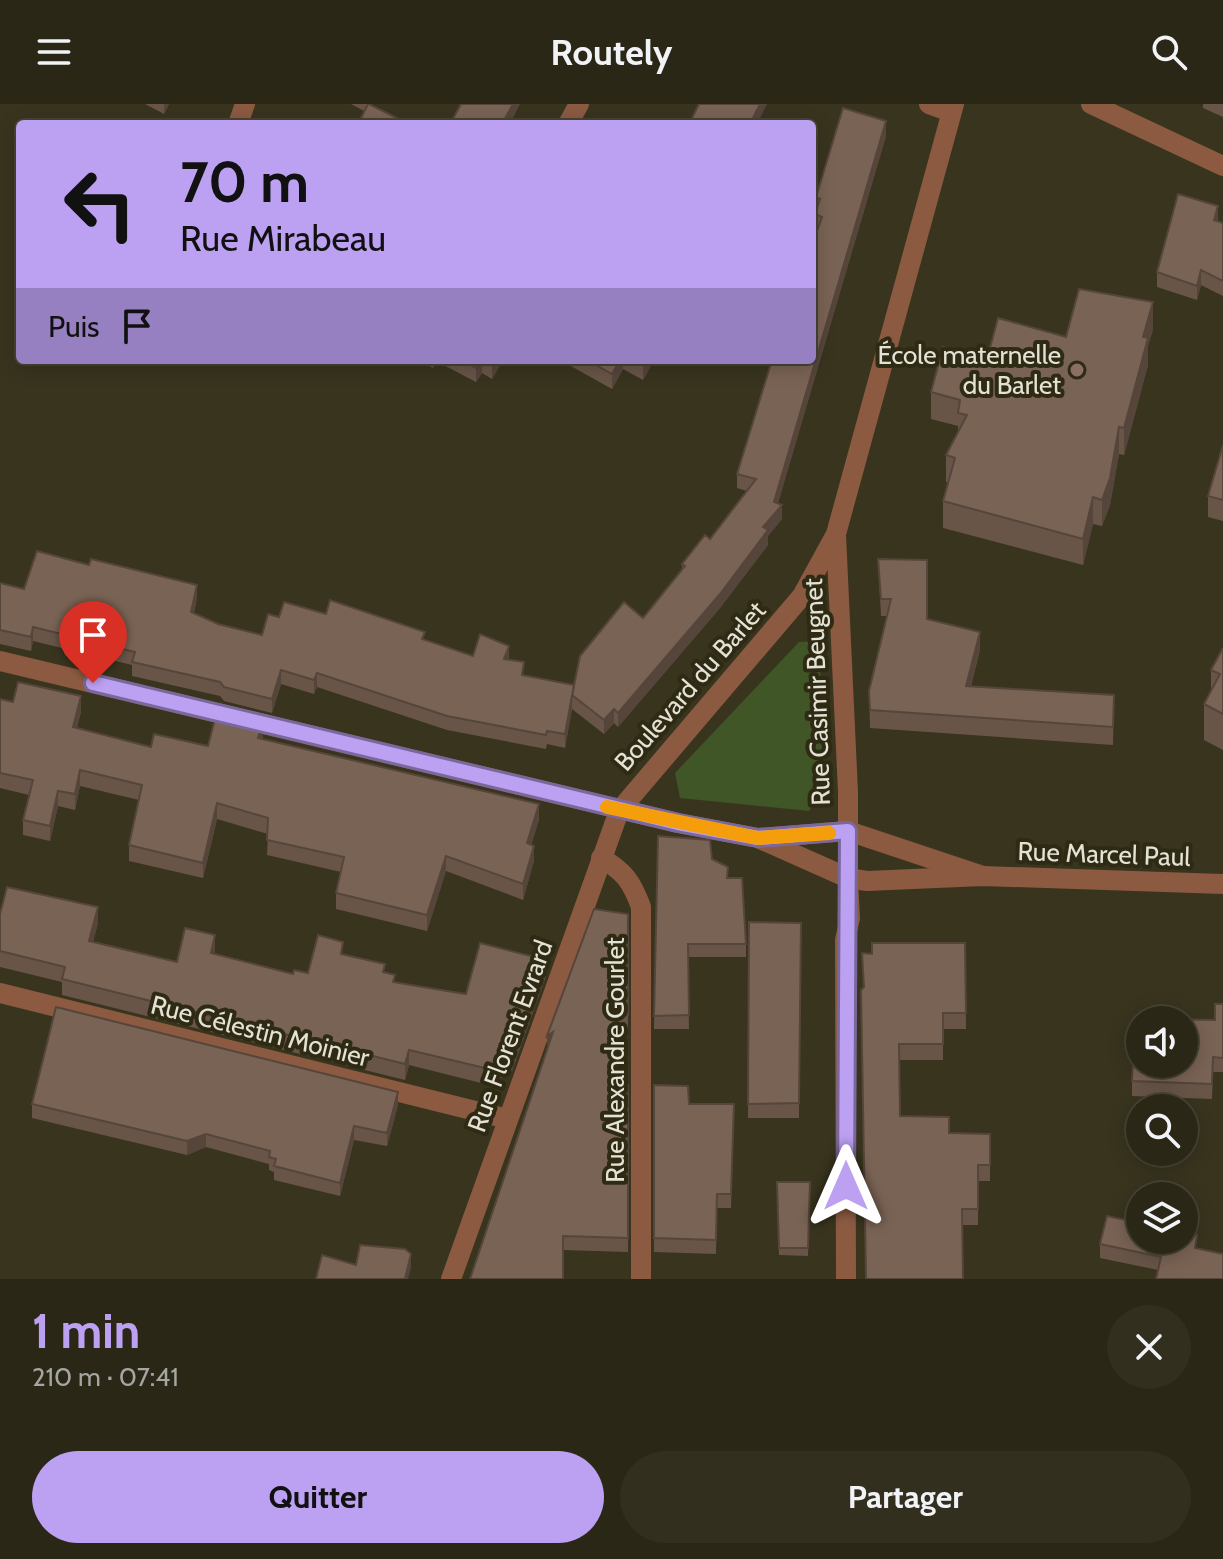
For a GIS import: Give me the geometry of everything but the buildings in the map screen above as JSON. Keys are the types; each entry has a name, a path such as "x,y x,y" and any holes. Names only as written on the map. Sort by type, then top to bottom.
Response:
{"street":[{"path":"929,104 952,108"},
{"path":"1091,104 1223,166"},
{"name":"Boulevard du Barlet","path":"619,811 802,596 836,534 952,108"},
{"name":"Rue Casimir Beugnet","path":"836,534 850,918 845,940 846,1279"},
{"name":"Boulevard du Barlet","path":"802,596 839,604"},
{"path":"0,661 619,811 758,838 848,831"},
{"name":"Rue Florent Evrard","path":"451,1279 619,811"},
{"name":"Rue Marcel Paul","path":"848,831 983,876"},
{"name":"Rue Marcel Paul","path":"758,838 848,878 896,882 983,876 1223,884"},
{"name":"Rue Alexandre Gourlet","path":"601,858 622,871 633,885 641,907 641,1279"},
{"name":"Rue Célestin Moinier","path":"0,993 508,1119"}],"green space":[{"path":"819,641 825,789 809,811 680,798 675,773 799,642"}],"slow traffic":[{"path":"607,807 758,838 829,833"}],"place":[{"name":"École maternelle du Barlet","path":"1077,370"}],"route":[{"path":"93,683 678,823 758,838 848,831 850,918 845,940 846,1186"}]}
